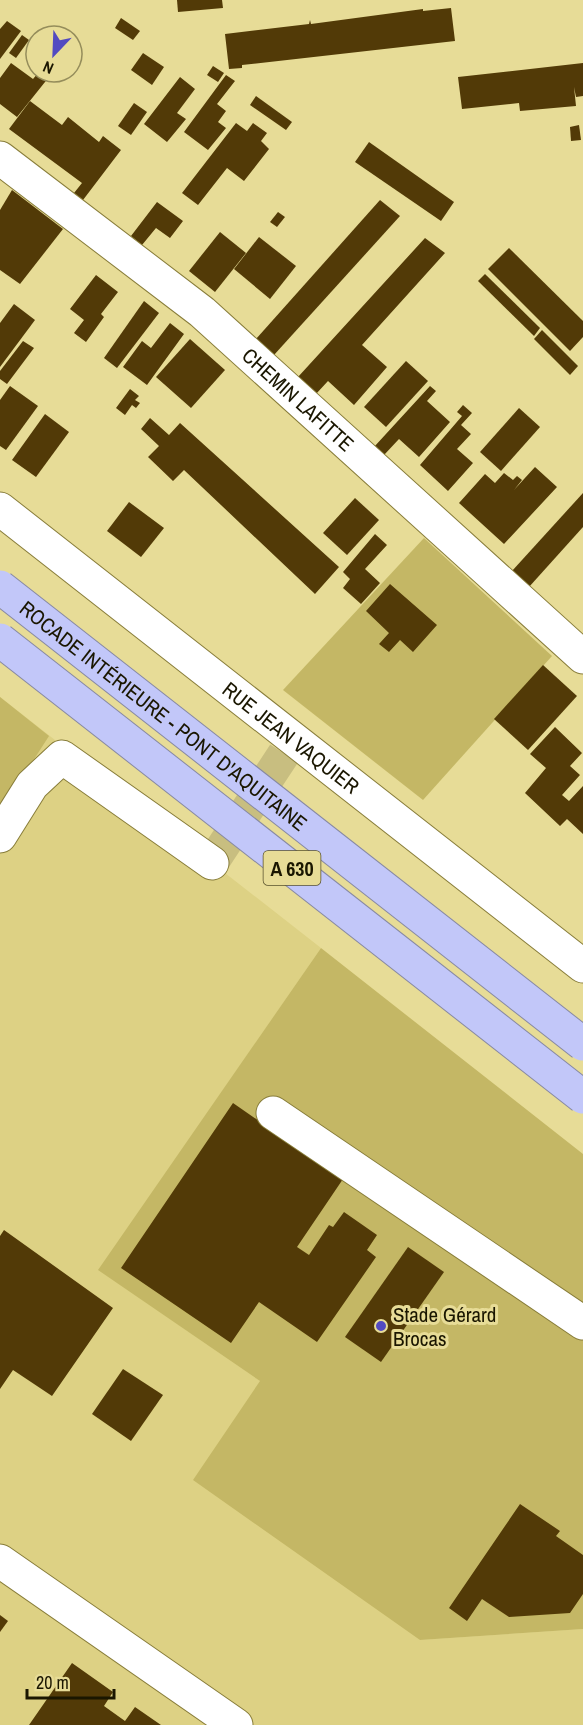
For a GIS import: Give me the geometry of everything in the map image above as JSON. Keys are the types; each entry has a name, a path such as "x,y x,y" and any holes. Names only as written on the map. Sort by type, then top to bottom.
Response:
{"highway":[{"name":"ROCADE INTÉRIEURE - PONT D'AQUITAINE","path":"0,587 583,1044"},
{"name":"A 630","path":"0,640 583,1097"}],"street":[{"name":"CHEMIN LAFITTE","path":"0,158 202,312 583,657"},
{"name":"RUE JEAN VAQUIER","path":"0,509 583,966"},
{"path":"0,836 32,785 62,757 212,863"},
{"path":"273,1113 583,1323"},
{"path":"0,1561 236,1725"}],"shaded area":[{"path":"424,538 552,656 423,800 283,690"},
{"path":"0,697 321,948 99,1270 260,1381 420,1640 583,1629 583,1725 0,1725"},
{"path":"0,697 49,736 0,812"},
{"name":"Stade Gérard Brocas","path":"321,948 583,1154 583,1629 420,1640 193,1480 260,1381 98,1270"}],"building":[{"path":"177,0 222,0 223,8 178,12"},
{"path":"451,8 455,41 242,65 242,68 229,69 225,34 309,24 310,20 311,24 423,9 423,11"},
{"path":"121,18 140,31 133,40 115,28"},
{"path":"7,21 21,31 0,59 0,29"},
{"path":"22,35 24,36 24,47 16,58 9,53"},
{"path":"143,53 164,67 152,85 131,70"},
{"path":"11,63 24,72 24,84 43,84 17,117 0,104 0,78"},
{"path":"583,63 583,96 576,97 574,87 576,106 520,111 519,103 462,109 458,77"},
{"path":"213,66 224,73 218,82 207,75"},
{"path":"226,75 235,81 217,104 226,111 218,122 226,128 208,150 184,132"},
{"path":"180,77 195,89 177,113 186,119 167,142 144,124"},
{"path":"256,96 292,122 286,130 250,105"},
{"path":"30,101 62,125 68,117 99,142 103,136 121,150 83,200 74,193 82,183 9,129"},
{"path":"134,103 147,112 131,135 118,126"},
{"path":"236,123 247,131 253,123 267,133 261,141 269,149 244,181 227,168 198,205 182,193"},
{"path":"579,125 581,140 571,141 570,127"},
{"path":"369,142 454,202 441,221 355,162"},
{"path":"12,190 63,229 20,284 0,270 0,210"},
{"path":"380,200 400,216 274,355 256,339"},
{"path":"157,202 183,221 170,238 156,228 142,245 131,236"},
{"path":"278,212 285,217 277,227 270,222"},
{"path":"220,232 246,253 215,292 189,271"},
{"path":"259,237 296,266 270,299 234,269"},
{"path":"425,238 445,253 362,345 387,367 354,405 328,381 316,394 298,377"},
{"path":"509,248 583,321 583,337 570,351 488,269"},
{"path":"485,274 540,328 534,336 478,281"},
{"path":"96,275 118,292 101,314 104,317 86,342 74,333 84,320 70,309"},
{"path":"144,301 159,313 117,368 104,358"},
{"path":"14,304 35,320 0,367 0,323"},
{"path":"170,323 184,334 147,385 123,367 142,341 151,348"},
{"path":"542,330 578,366 570,375 534,339"},
{"path":"190,339 225,370 191,408 156,377"},
{"path":"23,341 34,348 7,384 0,379 0,371"},
{"path":"406,361 428,381 386,427 364,407"},
{"path":"10,386 38,406 6,450 0,446 0,400"},
{"path":"430,386 436,391 427,401 450,422 419,457 399,439 384,455 374,447"},
{"path":"130,389 139,396 135,400 140,403 136,408 132,405 125,415 116,408"},
{"path":"463,405 472,413 461,425 471,434 457,449 473,463 448,491 420,465 462,416 457,412"},
{"path":"519,408 540,427 501,471 480,452"},
{"path":"45,414 69,432 36,477 12,460"},
{"path":"150,418 169,435 180,423 339,567 315,594 184,470 173,481 148,457 159,446 141,429"},
{"path":"535,467 557,487 504,544 459,503 485,474 495,483 504,473 513,480 517,476 522,480 514,490"},
{"path":"583,493 583,527 529,587 512,571"},
{"path":"355,498 379,520 347,555 323,533"},
{"path":"129,502 164,528 141,557 107,531"},
{"path":"375,534 387,545 365,569 380,583 361,604 343,588 350,579 343,572"},
{"path":"390,584 437,625 413,652 400,640 389,652 379,644 389,633 366,611"},
{"path":"543,665 577,696 528,750 494,719"},
{"path":"555,727 582,753 570,766 580,775 562,795 569,801 583,786 583,834 567,819 560,826 525,793 546,768 530,754"},
{"path":"233,1103 343,1179 297,1247 309,1255 329,1225 333,1227 344,1212 377,1235 367,1250 376,1257 317,1342 259,1302 231,1343 121,1268"},
{"path":"4,1230 113,1308 52,1396 13,1370 0,1389 0,1236"},
{"path":"408,1247 444,1272 381,1362 345,1337"},
{"path":"123,1369 163,1395 131,1441 92,1414"},
{"path":"520,1504 560,1531 556,1536 583,1555 583,1594 570,1613 509,1617 482,1599 467,1621 449,1608"},
{"path":"0,1615 8,1621 0,1632"},
{"path":"72,1663 113,1692 104,1706 125,1721 135,1707 161,1725 29,1725"}],"tunnel":[{"path":"212,863 293,740"}],"place":[{"name":"Stade Gérard Brocas","path":"381,1326"}]}
